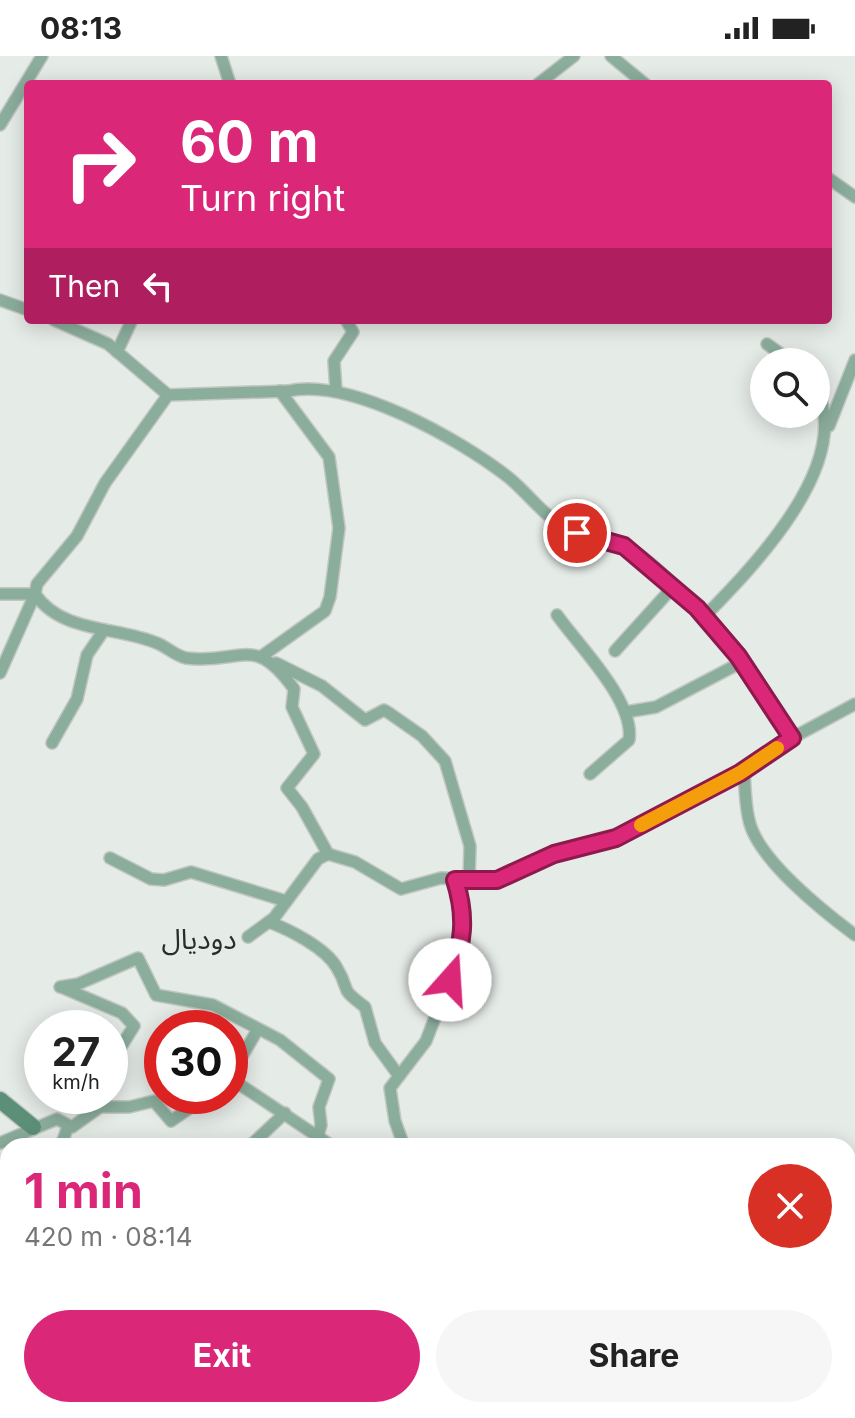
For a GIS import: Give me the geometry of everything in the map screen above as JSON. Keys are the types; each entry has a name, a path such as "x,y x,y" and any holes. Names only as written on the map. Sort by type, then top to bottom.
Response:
{"street":[{"path":"27,80 42,56"},
{"path":"221,56 229,80"},
{"path":"543,80 574,56"},
{"path":"611,56 640,80"},
{"path":"0,125 24,86"},
{"path":"832,181 855,197"},
{"path":"0,300 24,309"},
{"path":"64,324 97,338 168,395 280,391 307,387 336,390 437,430 507,475 561,525 624,546 673,587 704,617 742,662 792,738"},
{"path":"117,352 130,324"},
{"path":"336,390 334,361 353,332 348,324"},
{"path":"767,344 773,348"},
{"path":"704,617 746,574 794,513 816,475 825,439 855,360"},
{"path":"267,659 325,611 330,597 339,528 329,457 280,391"},
{"path":"0,673 37,584 77,536 105,483 168,395"},
{"path":"825,439 826,428"},
{"path":"615,651 673,587"},
{"path":"0,594 35,594 54,613 157,643 182,658 250,653 322,686 365,720 384,710 389,713 439,752 470,846 469,882"},
{"path":"557,615 590,655 626,712 629,740 590,774"},
{"path":"52,743 77,699 87,655 104,630"},
{"path":"267,659 294,689 292,707 314,754 287,788 302,807 328,854"},
{"path":"626,712 656,707 742,662"},
{"path":"248,937 269,922 318,859 328,854 355,862 401,889 441,878 469,882 497,880 554,854 616,838 744,769 792,738 855,704"},
{"path":"744,769 749,824 777,866 806,897 855,935"},
{"path":"110,858 151,879 164,880 191,872 286,901"},
{"path":"402,1138 390,1088 432,1029 462,947 465,923 455,880"},
{"path":"269,922 289,930 329,956 337,967 348,997 365,1007 375,1043 399,1076"},
{"path":"115,1010 60,987 78,984 138,958 156,995 199,1000 280,1040 329,1079 319,1107 321,1125 318,1136"},
{"path":"128,1020 134,1026 128,1036"},
{"path":"248,1046 258,1029"},
{"path":"248,1089 321,1138"},
{"path":"0,1100 33,1127"},
{"path":"258,1138 285,1113"},
{"path":"68,1126 86,1120 92,1114"},
{"path":"165,1114 171,1121 181,1114"},
{"path":"10,1138 57,1119 68,1126"},
{"path":"64,1138 68,1126"}],"slow traffic":[{"path":"641,825 740,773 777,748"}],"district":[{"name":"دودیال","path":"199,939"}],"route":[{"path":"450,980 462,947 465,923 455,880 497,880 554,854 616,838 740,773 792,738 738,656 697,608 641,557 624,546 577,533"}]}
